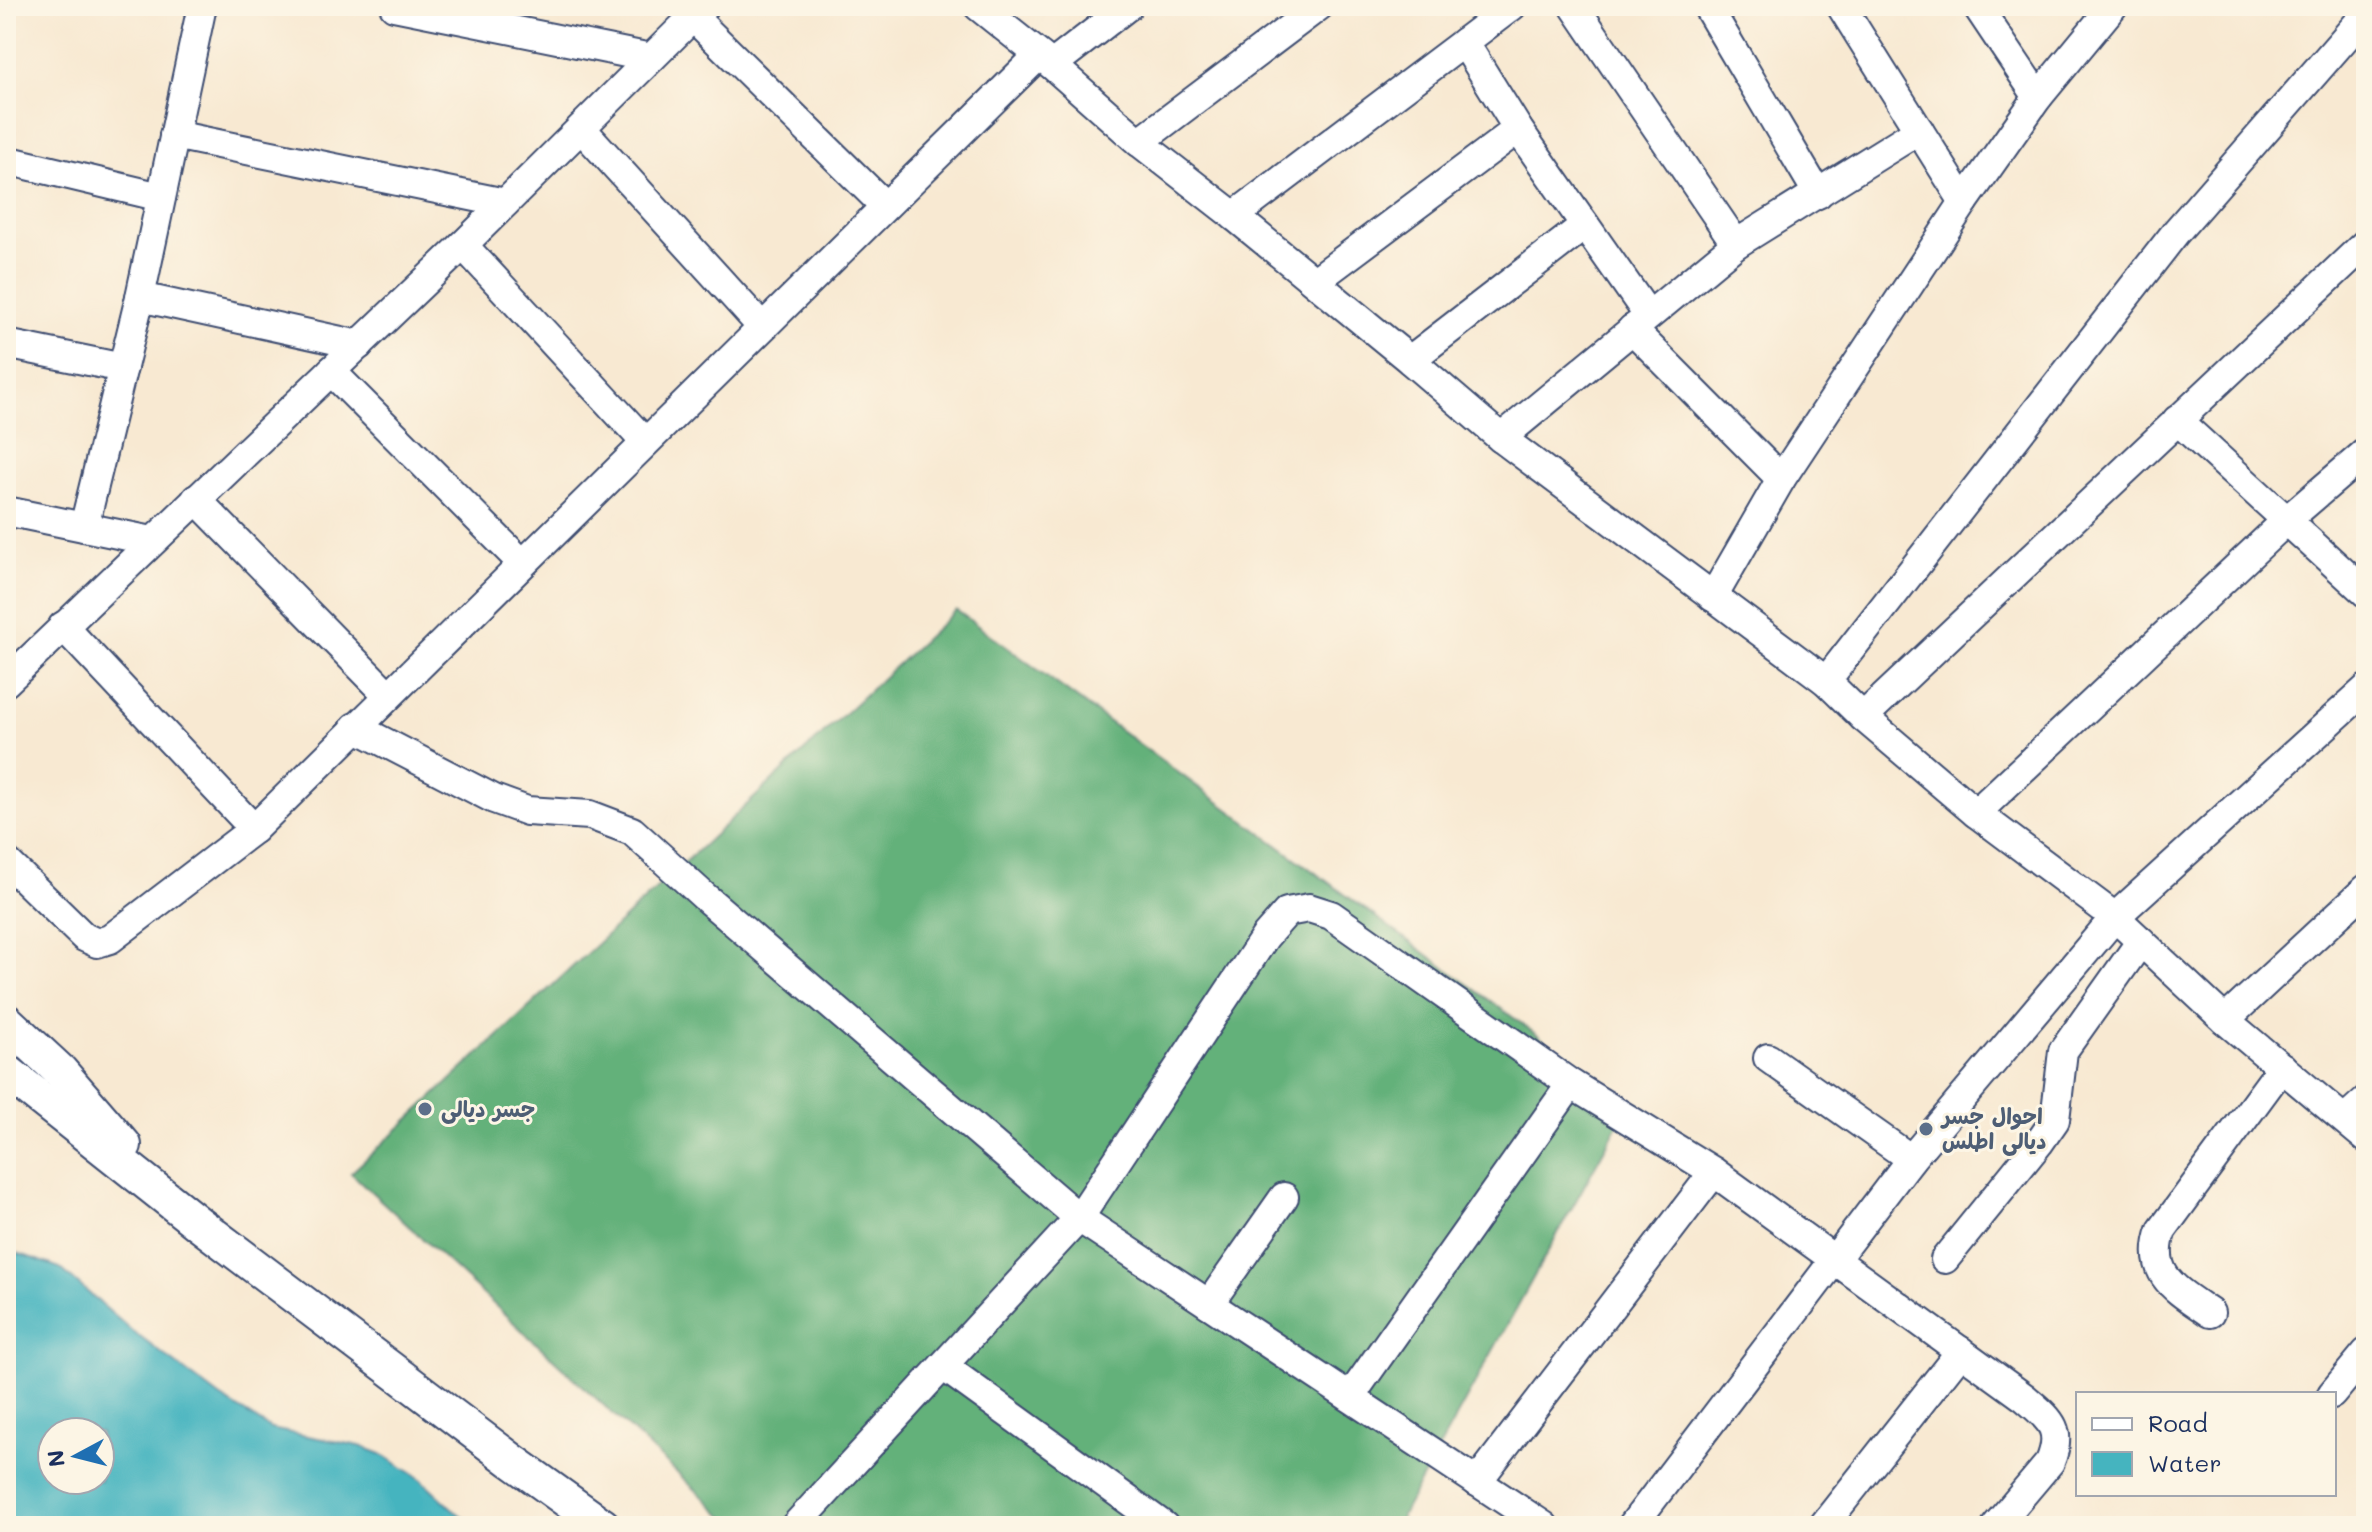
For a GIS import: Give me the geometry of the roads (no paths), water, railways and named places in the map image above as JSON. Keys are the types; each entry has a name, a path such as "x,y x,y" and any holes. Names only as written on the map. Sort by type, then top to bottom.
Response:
{"main road":[{"path":"6,1021 35,1046 94,1108 152,1185"},
{"path":"6,1071 199,1224 498,1451 603,1526"}],"street":[{"path":"84,527 140,297 202,6"},
{"path":"394,6 651,58"},
{"path":"978,6 1046,60 1139,142 1315,281 1501,438 1826,681 1863,717 1976,813 2115,917 2225,1020 2282,1067 2359,1119"},
{"path":"6,861 84,937 97,943 110,939 254,829 885,206 1046,60 1128,6"},
{"path":"1139,142 1319,6"},
{"path":"1574,6 1736,244"},
{"path":"1707,6 1818,194"},
{"path":"1841,6 1964,202"},
{"path":"1977,6 2038,97"},
{"path":"1713,597 1781,479 1964,202 2038,97 2113,6"},
{"path":"1234,216 1464,42 1498,10"},
{"path":"6,682 463,245 698,12 885,206"},
{"path":"1826,681 2176,232 2366,14"},
{"path":"1464,42 1518,129 1585,225 1640,322 1781,479"},
{"path":"581,128 762,327"},
{"path":"1315,281 1518,129"},
{"path":"1501,438 1736,244 1919,130"},
{"path":"174,135 505,203"},
{"path":"6,160 161,197"},
{"path":"1410,360 1585,225"},
{"path":"1863,717 2366,243"},
{"path":"463,245 645,442"},
{"path":"140,297 359,345"},
{"path":"6,344 123,368"},
{"path":"331,371 522,563"},
{"path":"2177,420 2366,593"},
{"path":"1976,813 2287,520 2366,452"},
{"path":"196,499 388,695"},
{"path":"6,511 152,541"},
{"path":"63,626 254,829"},
{"path":"1632,1526 1911,1159 2115,917 2366,689"},
{"path":"355,727 494,799 527,811 590,815 632,831 1079,1218 1544,1526"},
{"path":"2225,1020 2366,889"},
{"path":"795,1526 1079,1218 1265,937 1287,912 1309,908 1331,915 1571,1084 1714,1172 1961,1351 2050,1420 2056,1434 2050,1462 1996,1526"},
{"path":"1945,1259 2055,1120 2063,1051 2141,941"},
{"path":"1768,1058 1911,1159"},
{"path":"2210,1313 2170,1285 2160,1267 2156,1247 2162,1230 2282,1067"},
{"path":"1350,1397 1571,1084"},
{"path":"1477,1482 1714,1172"},
{"path":"1209,1304 1284,1197"},
{"path":"1823,1526 1961,1351"},
{"path":"2334,1392 2366,1353"},
{"path":"943,1366 1164,1526"}],"water":[{"path":"6,1249 60,1268 132,1331 220,1397 271,1429 360,1446 381,1454 421,1479 476,1526 6,1526"}],"place":[{"name":"جسر ديالى","path":"425,1109"},
{"name":"احوال جسر ديالى اطلس","path":"1926,1129"}]}
